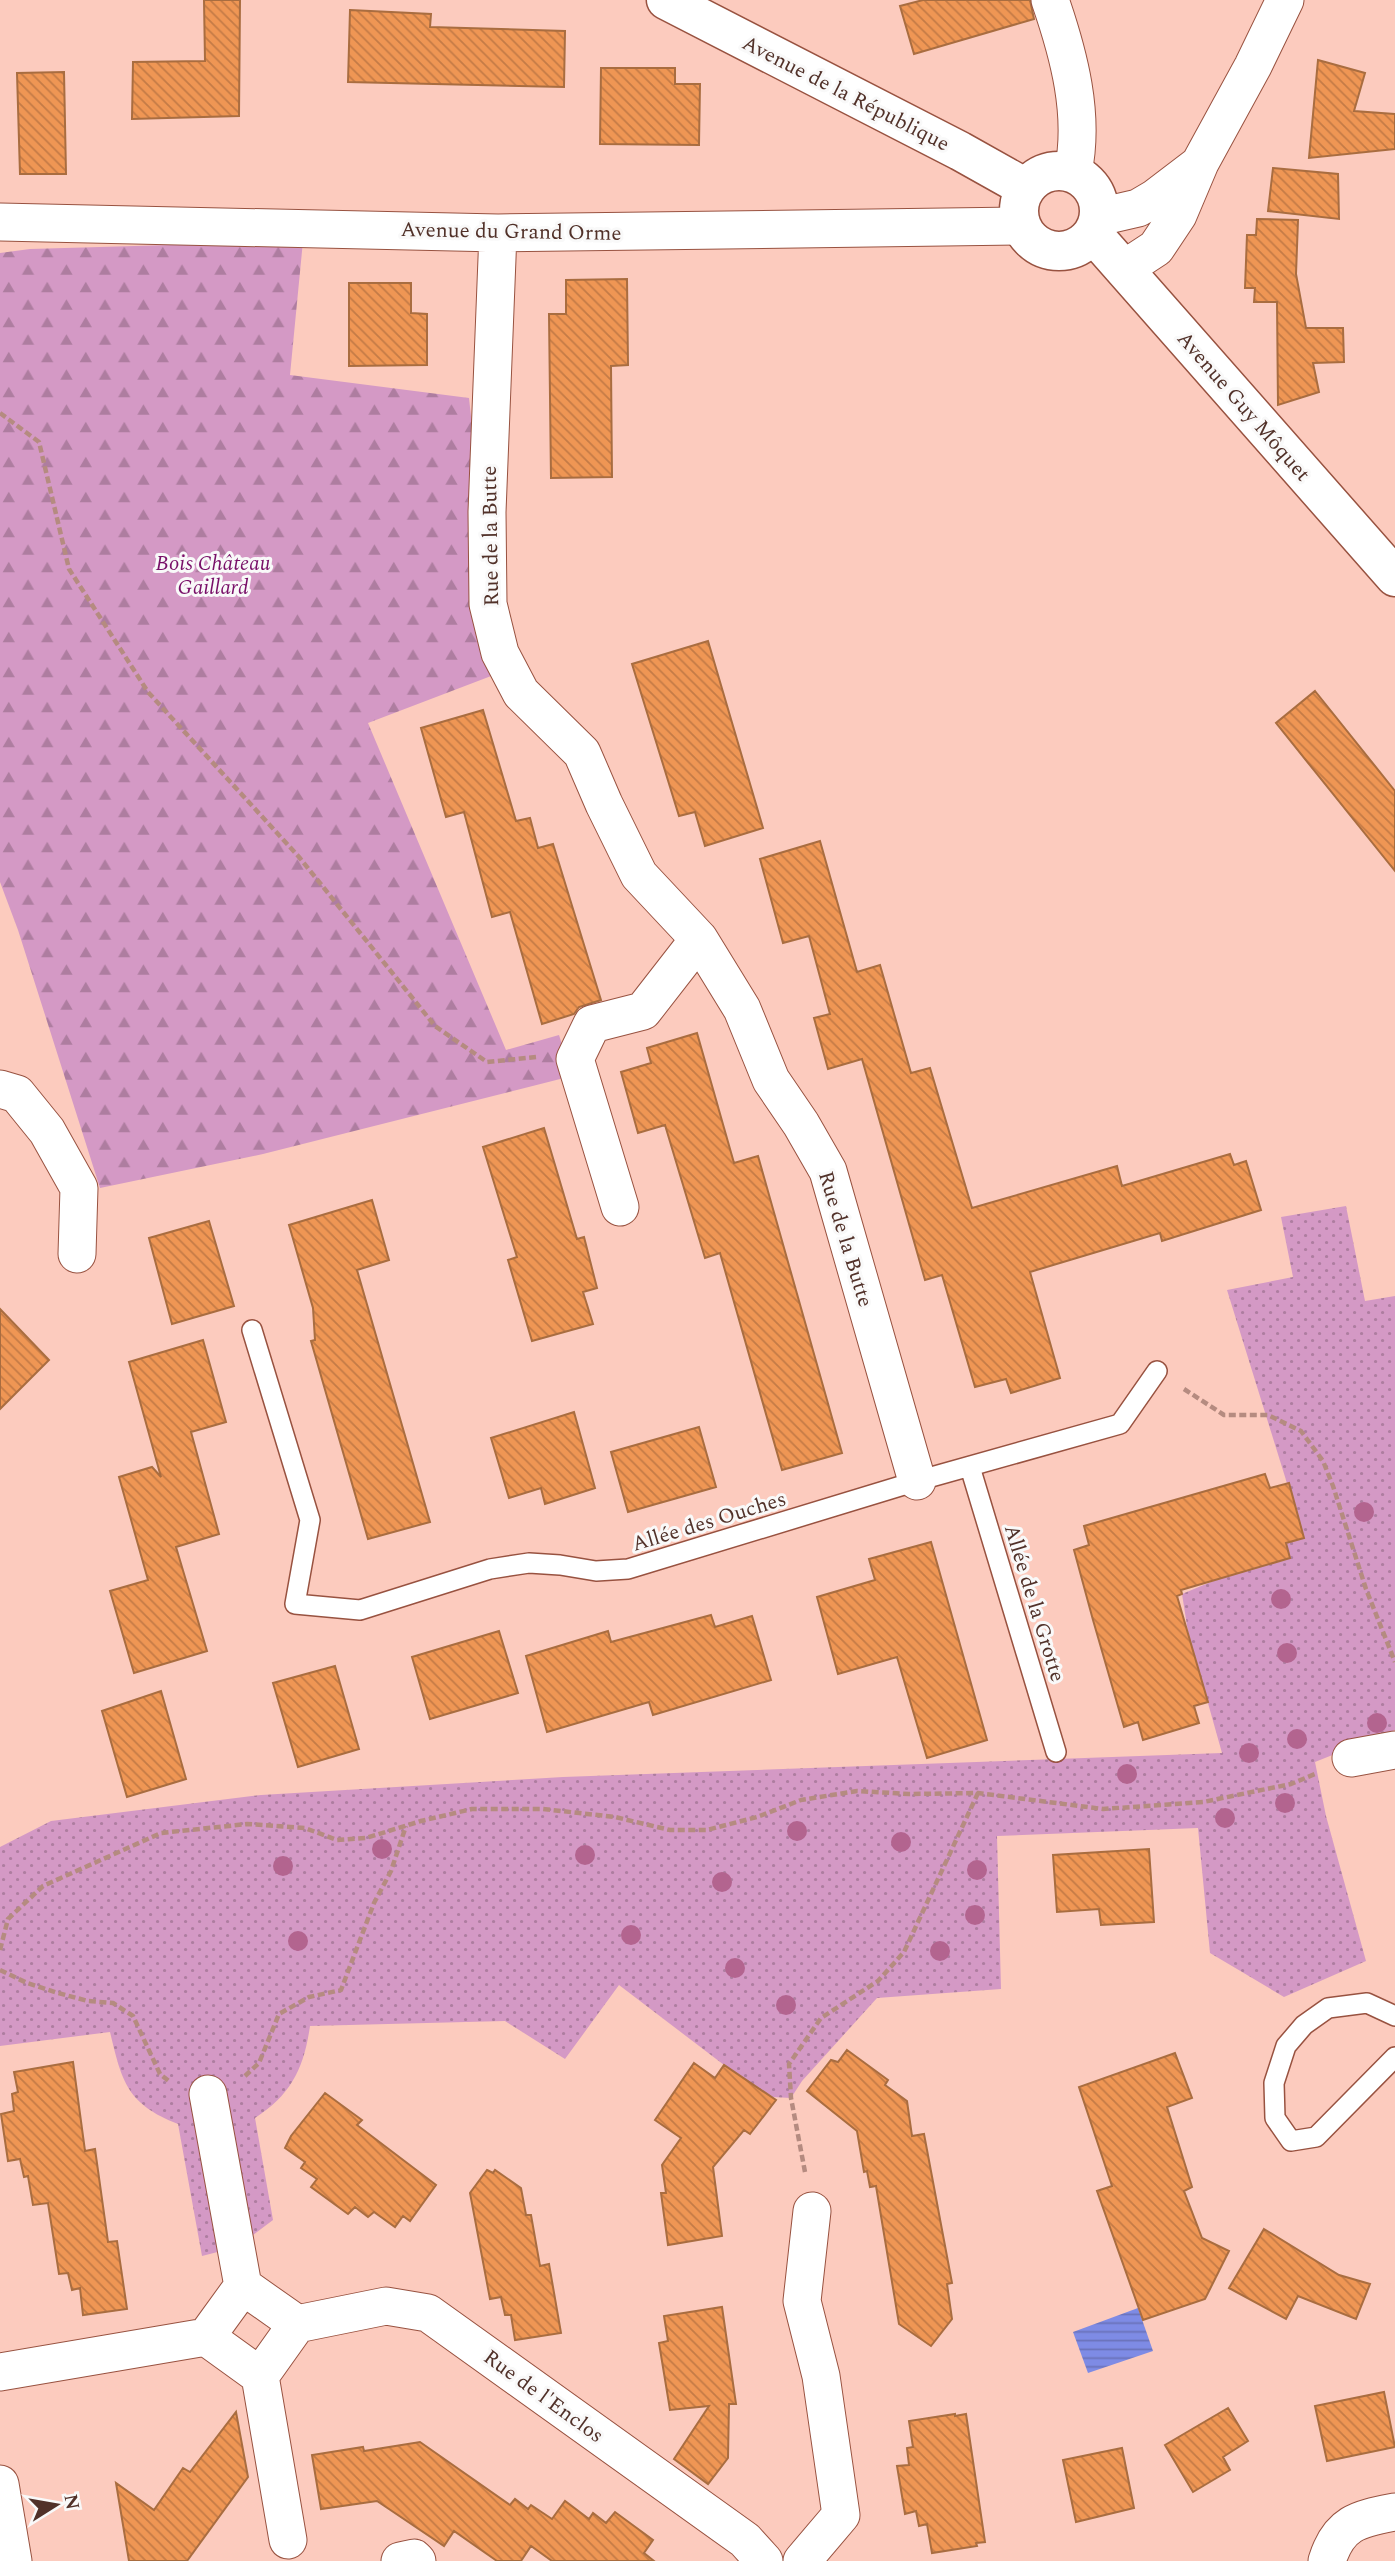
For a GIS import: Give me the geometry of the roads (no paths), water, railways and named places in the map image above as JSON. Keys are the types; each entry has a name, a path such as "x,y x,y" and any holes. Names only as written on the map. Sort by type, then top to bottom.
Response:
{"street":[{"name":"Avenue de la République","path":"666,0 960,151 1026,188"},
{"path":"1051,0 1071,74 1078,122 1073,172"},
{"path":"1124,269 1156,248 1178,215 1200,163 1253,66 1285,0"},
{"path":"1096,226 1099,203 1094,190 1085,179 1073,172 1059,170 1034,178 1020,200 1021,226 1029,238 1041,247 1054,251 1069,251 1082,244 1096,226 1138,208 1200,163"},
{"name":"Avenue du Grand Orme","path":"0,222 498,233 1021,226"},
{"name":"Avenue Guy Môquet","path":"1096,226 1124,269 1395,578"},
{"name":"Rue de la Butte","path":"498,233 487,512 488,604 500,653 521,693 582,753 639,875 699,939 742,1009 771,1080 828,1171 917,1481"},
{"path":"620,1207 575,1059 592,1024 643,1011 699,939"},
{"path":"0,1089 17,1094 47,1131 79,1188 77,1254"},
{"path":"1351,1758 1395,1750"},
{"path":"208,2094 243,2286 297,2324 260,2376"},
{"path":"802,2561 841,2515 821,2376 802,2301 812,2211"},
{"path":"0,2372 206,2337 243,2286"},
{"name":"Rue de l'Enclos","path":"297,2324 386,2306 428,2313 745,2540 764,2561"},
{"path":"206,2337 260,2376 288,2540"},
{"path":"0,2484 13,2561"},
{"path":"1327,2561 1333,2542 1357,2519 1395,2512"},
{"path":"400,2561 414,2558 417,2561"}],"lane":[{"name":"Allée des Ouches","path":"252,1331 310,1520 295,1604 360,1610 490,1569 529,1563 596,1571 628,1569 917,1481"},
{"path":"917,1481 1119,1424 1157,1371"},
{"name":"Allée de la Grotte","path":"970,1467 1056,1752"},
{"path":"1395,2016 1367,2003 1328,2008 1304,2025 1286,2046 1274,2083 1275,2118 1291,2141 1316,2137 1395,2057"}],"water":[{"path":"1138,2308 1153,2351 1088,2373 1073,2332"}],"park label":[{"name":"Bois Château Gaillard","path":"213,575"}]}
